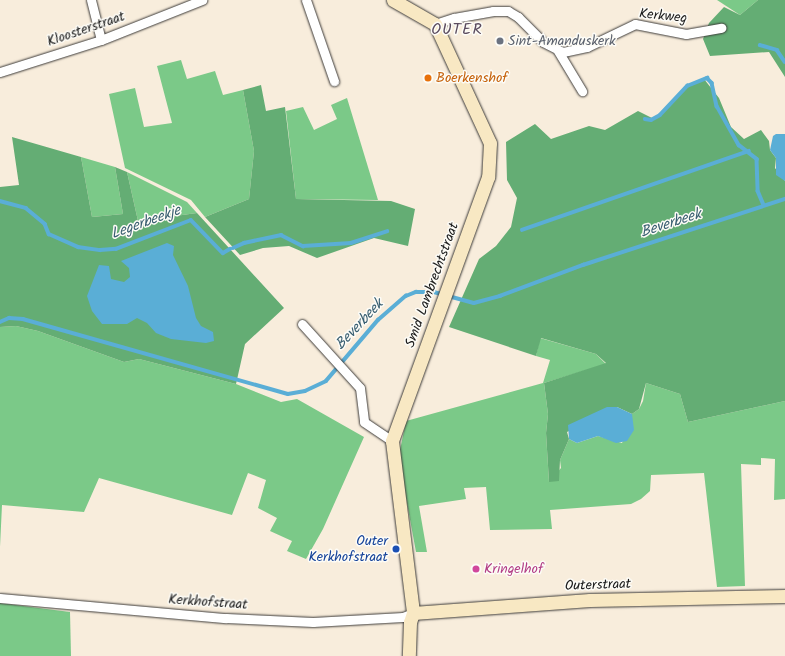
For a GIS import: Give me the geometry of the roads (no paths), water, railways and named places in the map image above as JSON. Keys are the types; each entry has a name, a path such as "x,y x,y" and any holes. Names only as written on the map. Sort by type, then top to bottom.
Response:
{"street":[{"path":"91,0 101,40"},
{"name":"Kloosterstraat","path":"0,72 101,40 202,0"},
{"path":"306,0 334,81"},
{"path":"394,0 435,24 454,18 493,11 508,11 518,17 543,42 558,51 582,91"},
{"name":"Smid Lambrechtstraat","path":"409,656 410,622 413,613 392,441 488,177 490,143 435,24"},
{"name":"Kerkweg","path":"558,51 587,47 635,24 686,34 722,28"},
{"path":"302,324 360,388 364,422 392,441"},
{"name":"Outerstraat","path":"413,613 590,600 785,596"},
{"name":"Kerkhofstraat","path":"0,598 226,618 313,622 403,617 413,613"}],"water":[{"path":"776,134 785,134 785,181 776,175 776,158 770,150 773,136"},
{"path":"167,243 174,246 173,255 188,286 196,318 201,326 213,332 214,341 206,343 171,339 156,333 147,323 137,318 127,324 102,324 92,311 87,296 99,265 109,266 111,279 124,282 130,277 129,268 121,261"},
{"path":"607,407 617,407 632,414 634,430 627,441 616,443 598,436 577,443 569,439 568,425"}],"waterway":[{"path":"760,45 777,50 785,62"},
{"path":"645,119 651,120 660,115 687,86 707,78 712,83 717,106 739,145 757,159 758,191 764,205"},
{"path":"522,230 749,151"},
{"name":"Beverbeek","path":"0,322 9,318 23,319 288,394 305,391 326,381 378,320 406,296 416,292 434,292 474,303 500,296 583,265 785,199"},
{"name":"Legerbeekje","path":"0,201 26,208 45,224 49,234 78,247 100,250 116,249 191,220 223,253 230,249"},
{"name":"Legerbeekje","path":"233,248 244,243 281,235 303,246 351,243 387,231"}],"place":[{"name":"Sint-Amanduskerk","path":"500,41"},
{"name":"Boerkenshof","path":"428,78"},
{"name":"Outer Kerkhofstraat","path":"396,549"},
{"name":"Kringelhof","path":"476,569"}],"district":[{"name":"OUTER","path":"457,30"}]}
